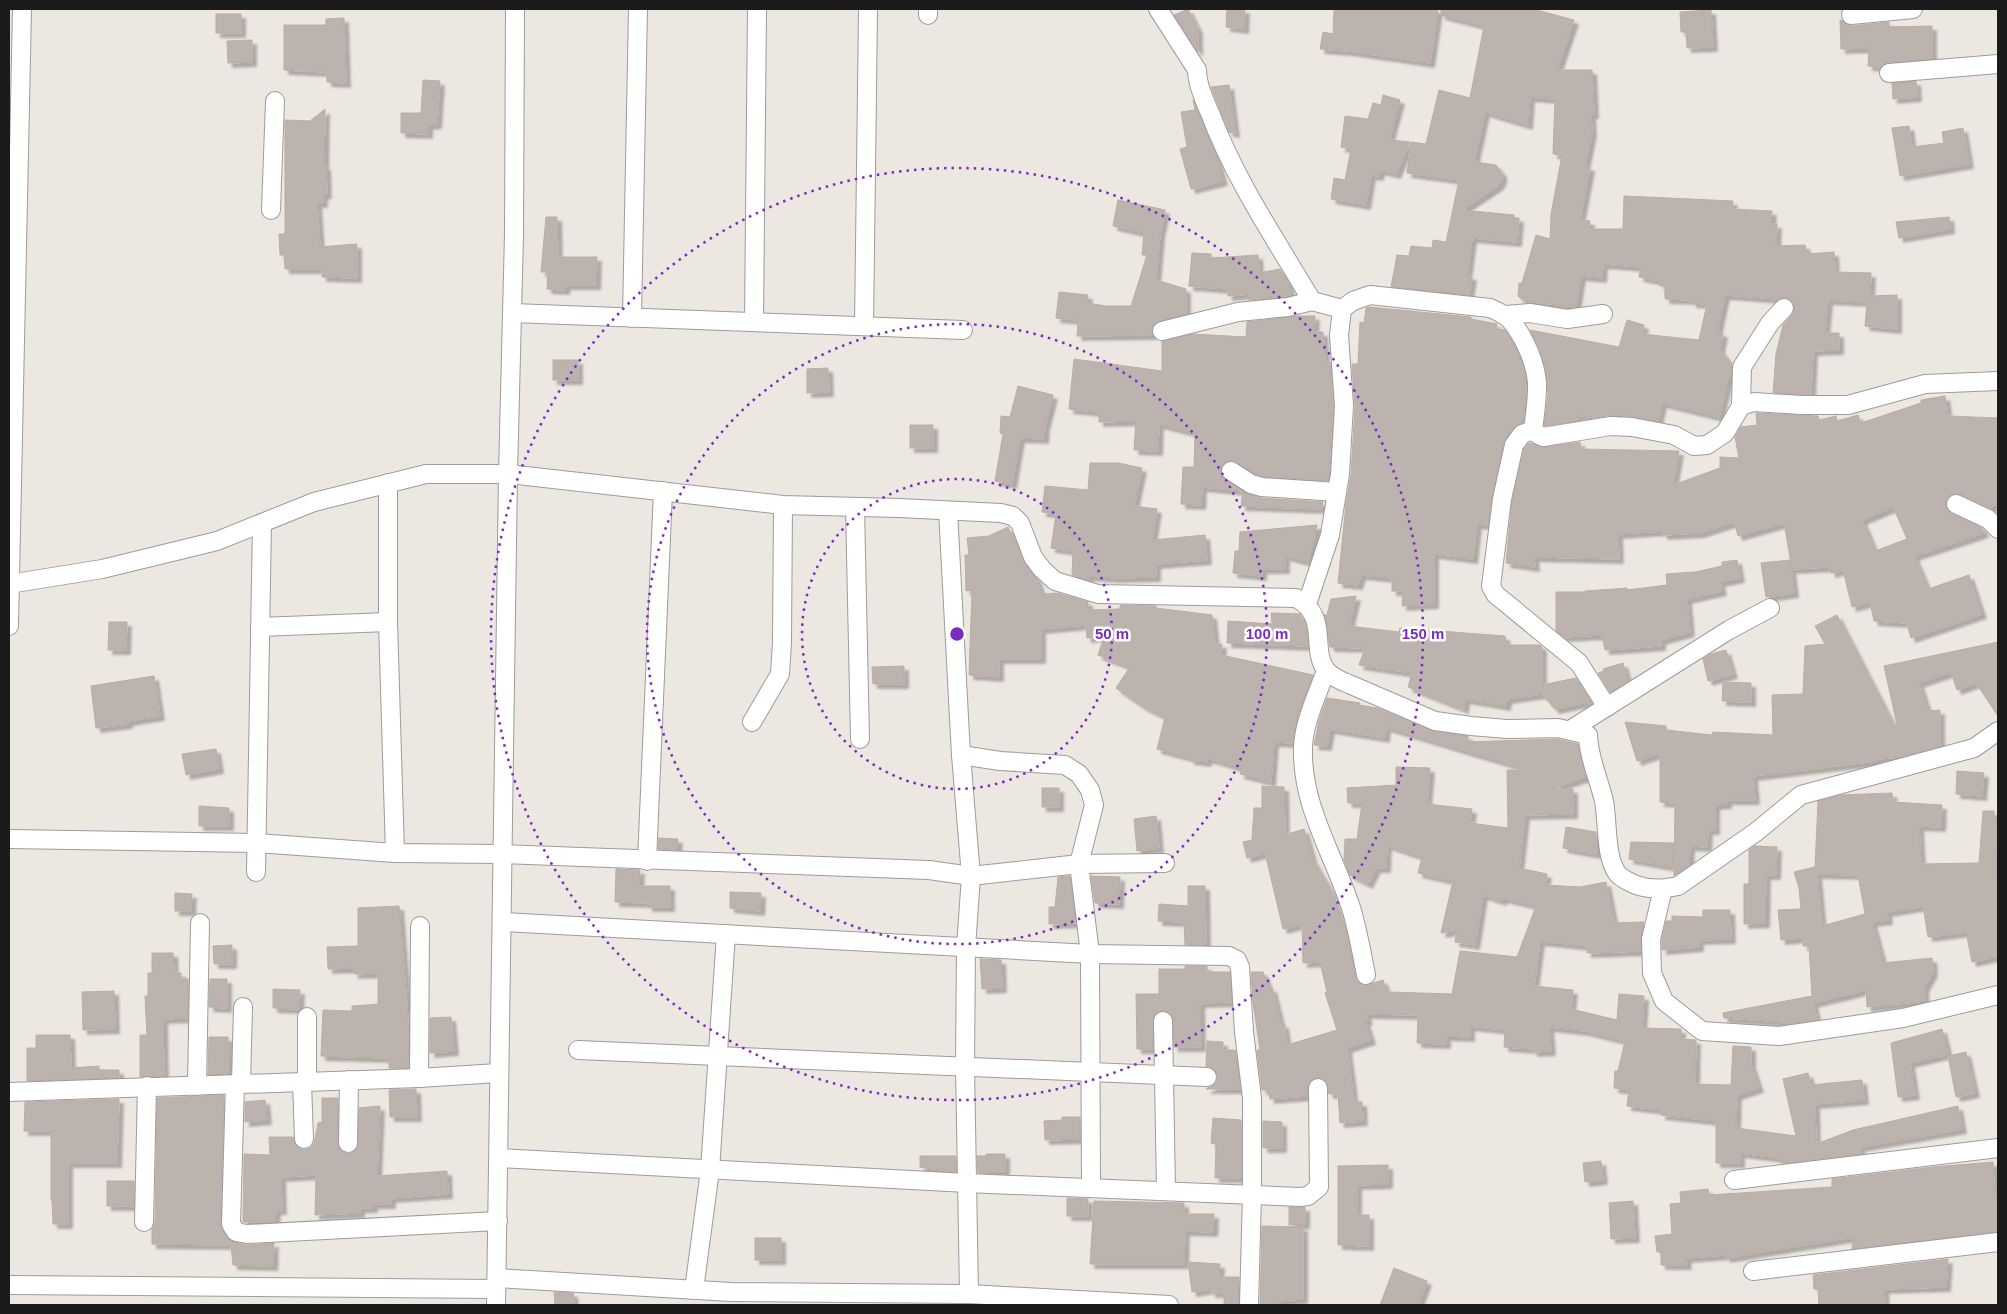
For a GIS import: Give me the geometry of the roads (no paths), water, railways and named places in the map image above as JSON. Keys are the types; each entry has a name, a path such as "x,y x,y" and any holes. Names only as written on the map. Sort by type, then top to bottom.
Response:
{"street":[{"path":"9,626 12,291 22,9"},
{"path":"496,1291 498,1073 502,922 501,854 512,314 515,9"},
{"path":"632,318 638,9"},
{"path":"754,322 757,9"},
{"path":"1158,9 1197,70 1197,77 1206,104 1223,147 1312,301"},
{"path":"1851,15 1913,9"},
{"path":"864,326 868,10"},
{"path":"1889,73 1998,64"},
{"path":"271,210 275,101"},
{"path":"1307,604 1330,535 1340,474 1344,406 1340,336 1342,309 1353,301 1370,295 1490,308 1506,315 1514,323 1532,356 1536,369 1538,386 1533,430"},
{"path":"1162,331 1238,312 1288,307 1312,301 1342,309"},
{"path":"1533,430 1543,437 1611,426 1632,426 1674,435 1694,446 1707,445 1724,433 1741,406 1742,367 1770,323 1784,308"},
{"path":"512,314 963,330"},
{"path":"1506,315 1530,314 1567,319 1603,314"},
{"path":"1741,406 1754,402 1801,405 1848,404 1925,384 1998,382"},
{"path":"1533,430 1522,434 1514,445 1502,499 1491,586 1495,594 1579,663 1607,707"},
{"path":"1231,471 1251,484 1262,487 1337,492"},
{"path":"9,584 102,569 230,537 314,502 426,474 508,474 783,505 1001,513 1013,516 1020,523 1033,556 1042,569 1055,581 1098,594 1296,598 1307,604 1318,628 1321,660 1326,670 1335,678 1435,721 1480,727 1558,728 1588,735 1588,748 1597,773 1605,807 1613,865 1618,874 1629,882 1644,887 1663,889 1678,886 1756,832 1801,795 1974,748 1998,731"},
{"path":"388,483 388,622 395,852"},
{"path":"647,861 663,491"},
{"path":"1956,504 1988,519 1998,529"},
{"path":"752,722 780,674 783,505"},
{"path":"855,507 860,739"},
{"path":"948,511 961,754 971,876 966,947 965,1066 969,1294"},
{"path":"256,872 262,523"},
{"path":"1570,730 1729,630 1770,608"},
{"path":"260,627 388,622"},
{"path":"1326,670 1307,726 1303,746 1304,776 1312,812 1352,911 1366,975"},
{"path":"961,754 1000,761 1066,765 1079,774 1090,790 1094,805 1079,864 1090,954 1091,1188"},
{"path":"9,839 257,843 395,852 501,854 647,861 930,870 971,876 1079,864 1165,863"},
{"path":"1663,889 1651,939 1652,973 1664,1001 1702,1031 1779,1036 1903,1018 1998,994"},
{"path":"502,922 1090,954 1230,956 1237,960 1240,967 1244,1032 1252,1098 1249,1305"},
{"path":"197,1086 200,923"},
{"path":"419,1078 420,926"},
{"path":"694,1290 710,1170 726,934"},
{"path":"243,1007 231,1224 236,1232 247,1234 498,1222"},
{"path":"304,1139 307,1017"},
{"path":"1163,1021 1166,1191"},
{"path":"578,1050 1207,1077"},
{"path":"9,1092 419,1078 498,1073"},
{"path":"348,1143 349,1080"},
{"path":"144,1222 146,1086"},
{"path":"498,1158 967,1183 1300,1197 1308,1196 1319,1187 1318,1088"},
{"path":"1734,1180 1998,1148"},
{"path":"1753,1271 1998,1242"},
{"path":"9,1285 969,1294 1168,1305"}]}
